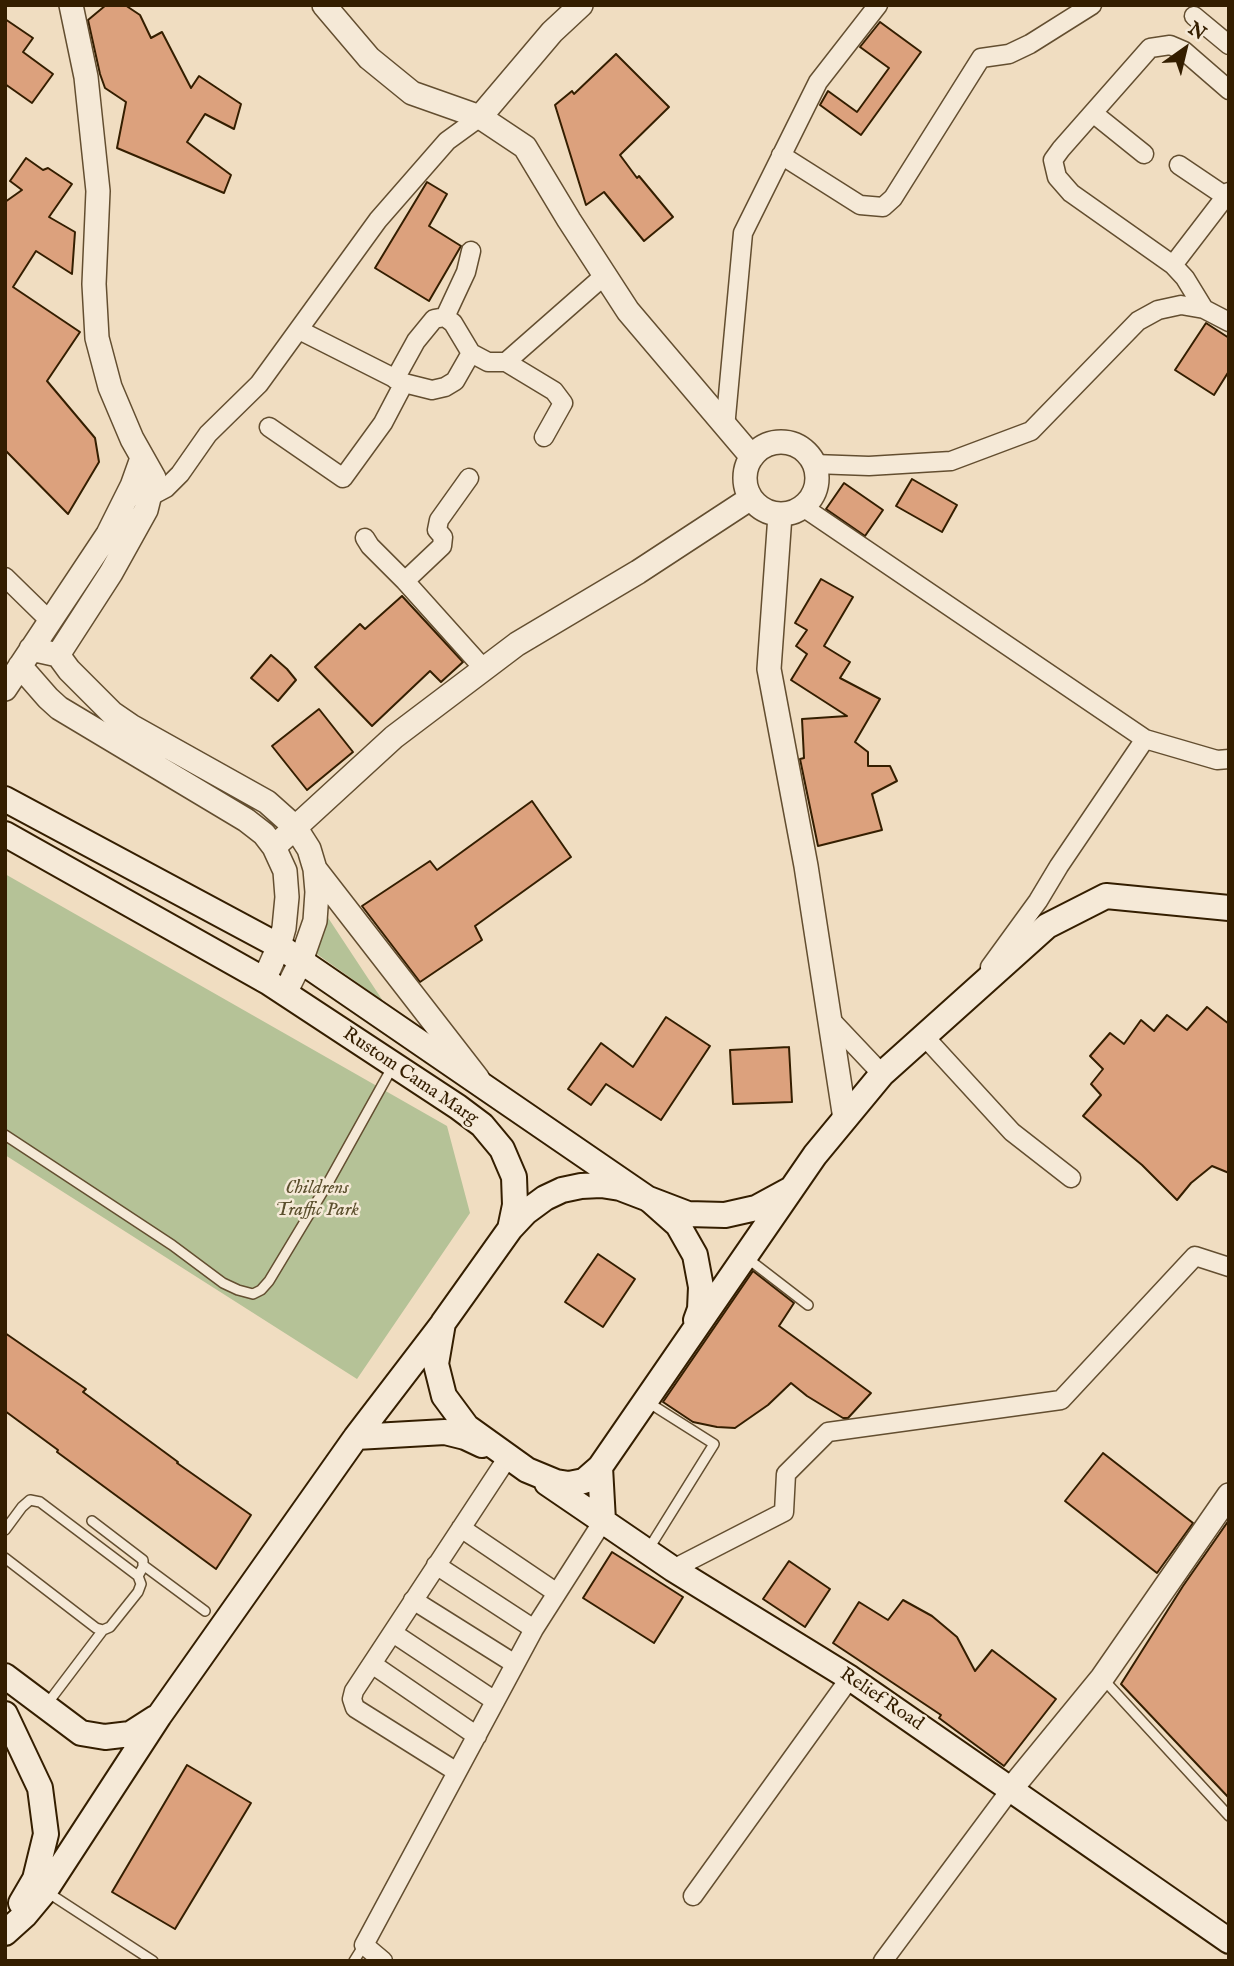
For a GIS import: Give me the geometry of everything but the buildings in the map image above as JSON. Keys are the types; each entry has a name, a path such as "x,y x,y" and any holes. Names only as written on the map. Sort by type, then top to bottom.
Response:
{"main road":[{"name":"Rustom Cama Marg","path":"5,799 279,947 651,1200 678,1225 695,1255 701,1287 700,1309 693,1330"},
{"name":"Rustom Cama Marg","path":"5,834 264,979 482,1125 502,1149 514,1177 515,1205 510,1229"},
{"path":"356,1437 445,1432 465,1437 555,1482 569,1484 584,1480 600,1466 815,1155 882,1074 1047,926 1106,896 1229,908"},
{"name":"Rustom Cama Marg","path":"510,1229 544,1198 581,1186 620,1188 651,1200"},
{"path":"651,1200 688,1214 725,1216 756,1208 791,1189"},
{"path":"5,1932 25,1915 46,1891 159,1717 356,1437 510,1229"},
{"path":"443,1323 436,1364 444,1395 467,1427 518,1463"},
{"name":"Relief Road","path":"518,1463 673,1569 850,1678 1229,1941"},
{"path":"600,1466 603,1521"},
{"path":"5,1676 80,1732 105,1737 130,1734 159,1717"},
{"path":"5,1714 40,1788 46,1834 35,1879 5,1932"}],"street":[{"path":"26,658 58,654 111,573 146,510 154,478 110,387 97,338 94,284 98,191 86,77 71,5"},
{"path":"324,5 369,58 412,93 480,117 525,147 628,310 752,457"},
{"path":"725,428 743,233 818,82 878,5"},
{"path":"781,155 860,205 883,207 892,198 981,58 1009,54 1030,44 1092,5"},
{"path":"149,497 166,488 180,474 208,435 259,384 378,220 447,141 480,117 569,10"},
{"path":"1194,16 1229,45"},
{"path":"1204,309 1185,278 1172,265 1071,193 1057,177 1053,160 1150,48 1170,45 1184,51 1229,90"},
{"path":"1093,113 1144,154"},
{"path":"1172,265 1227,194 1180,165"},
{"path":"445,317 466,272 471,251"},
{"path":"506,362 605,275"},
{"path":"814,464 869,466 951,461 985,450 1031,431 1138,321 1158,310 1181,305 1204,309 1229,322"},
{"path":"269,427 343,478 383,423 416,341 434,319 445,317 453,323 471,353 488,362 506,362 554,391 563,403 544,437"},
{"path":"299,330 400,381 432,390 455,381 471,353"},
{"path":"775,443 798,447 814,464 816,488 811,499 792,513 780,515 758,506 746,487 745,475 752,457 763,446 775,443"},
{"path":"5,689 108,534 132,486 142,458"},
{"path":"405,581 442,546 443,537 437,530 439,520 469,478"},
{"path":"274,847 394,737 517,644 638,572 751,498"},
{"path":"803,507 1146,738 1217,760 1229,760"},
{"path":"780,515 769,669 806,866 845,1119"},
{"path":"365,538 484,669"},
{"path":"5,577 50,621"},
{"path":"58,654 69,670 112,713 267,802 295,827 309,849 315,869 317,892 315,921 301,961 285,993"},
{"path":"26,658 48,698 59,708 246,820 264,834 274,847 285,871 287,897 279,947 264,979"},
{"path":"967,998 1038,901 1146,738"},
{"path":"315,869 483,1085"},
{"path":"830,1018 882,1074"},
{"path":"924,1036 1012,1132 1072,1178"},
{"path":"673,1569 783,1512 786,1474 828,1432 1061,1400 1195,1256 1229,1267"},
{"path":"457,1772 355,1708 352,1699 354,1691 461,1528 518,1463"},
{"path":"883,1961 1011,1789 1102,1678 1229,1495"},
{"path":"383,1961 364,1945 534,1629 603,1521"},
{"path":"461,1528 557,1593"},
{"path":"436,1565 534,1629"},
{"path":"413,1600 515,1664"},
{"path":"393,1633 495,1701"},
{"path":"372,1664 477,1736"},
{"path":"693,1896 850,1678"}],"lane":[{"path":"5,1135 172,1245 223,1283 253,1294 261,1290 276,1270 328,1184 393,1064"},
{"path":"746,1257 808,1305"},
{"path":"645,1401 715,1444 647,1552"},
{"path":"5,1530 30,1500 40,1502 138,1576 141,1584 138,1592 110,1627 103,1630 46,1706"},
{"path":"92,1521 143,1560 138,1576"},
{"path":"5,1558 96,1628 103,1630"},
{"path":"143,1565 205,1611"},
{"path":"1102,1678 1229,1816"},
{"path":"46,1891 153,1961"},
{"path":"354,1961 364,1945"}],"green space":[{"name":"Childrens Traffic Park","path":"5,874 447,1126 470,1213 357,1379 5,1155"},
{"path":"319,904 383,1001 314,952"}]}
